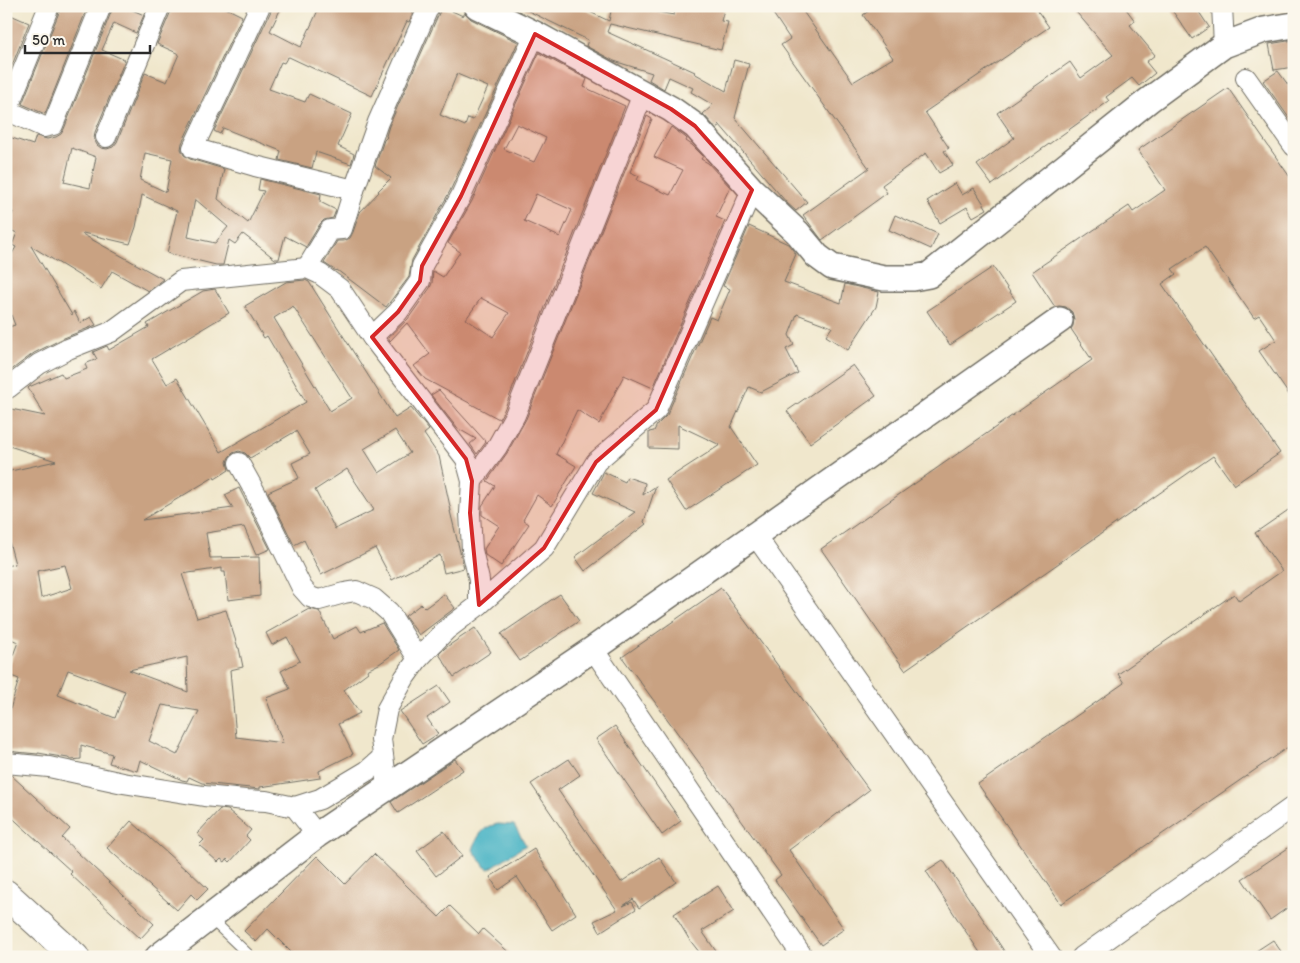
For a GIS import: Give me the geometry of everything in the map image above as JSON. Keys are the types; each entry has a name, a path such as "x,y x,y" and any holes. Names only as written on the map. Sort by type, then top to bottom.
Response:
{"main road":[{"path":"6,894 75,957"}],"street":[{"path":"49,6 7,110 44,127 53,125 101,6"},
{"path":"106,138 160,6"},
{"path":"260,6 193,148 255,166 354,190"},
{"path":"307,268 330,230 342,229 378,122 429,6"},
{"path":"477,6 535,34 671,109 695,126 752,190 798,233 817,256 832,267 884,278 913,278 929,275 1149,100 1224,45 1264,30 1294,25"},
{"path":"1222,6 1224,45"},
{"path":"372,337 398,312 420,281 422,266 460,196 535,34"},
{"path":"1246,78 1294,146"},
{"path":"472,482 497,448 515,415 644,94"},
{"path":"387,787 381,739 386,709 405,677 418,659 446,630 544,548 596,462 656,410 752,190"},
{"path":"6,388 39,364 68,349 111,332 181,281 307,268 320,274 340,289 372,337 466,459 472,482 470,513 472,550 479,580 478,605"},
{"path":"158,957 317,835 593,649 1060,320"},
{"path":"239,463 302,588 310,598 319,600 344,592 356,591 374,599 389,612 418,659"},
{"path":"755,535 1051,957"},
{"path":"593,649 803,957"},
{"path":"6,763 49,767 123,783 204,796 266,801 295,807 320,800 368,772 384,757"},
{"path":"1082,957 1294,806"},
{"path":"295,807 317,835"}],"lane":[{"path":"210,918 251,957"}],"highlighted area":[{"path":"535,34 671,109 695,126 752,190 656,410 596,462 544,548 479,605 470,513 472,481 466,459 372,337 398,312 420,281 422,266 461,196"}],"water":[{"path":"498,824 514,825 526,845 489,869 485,867 473,850 481,832 488,827"}],"building":[{"path":"61,6 88,6 45,114 22,104"},
{"path":"113,6 123,6 144,15 136,33 114,23 102,50 125,60 95,132 94,139 97,145 107,149 113,147 117,142 145,73 167,82 179,54 157,44 172,6 222,6 242,16 182,143 181,149 184,155 190,159 224,169 218,199 248,223 264,191 258,190 260,179 321,194 320,202 336,210 333,218 324,220 320,224 306,247 285,236 279,259 275,259 243,234 235,244 229,240 223,265 216,265 167,253 177,211 142,195 136,227 130,244 82,234 163,279 148,291 112,271 101,289 31,246 72,315 74,311 80,323 91,317 96,325 34,353 10,371 6,361 6,328 15,325 6,302 6,264 16,247 12,245 17,233 6,228 13,212 6,210 6,136 33,145 36,136 47,139 61,134","holes":["72,148 96,157 90,188 64,182","145,153 172,159 166,192 140,180","195,199 228,227 215,243 188,237"]},
{"path":"272,6 282,6 270,31 301,47 320,6 416,6 372,96 289,57 284,63 281,62 269,89 305,102 309,94 352,114 338,146 354,154 351,164 316,152 312,168 279,160 281,151 223,128 220,134 214,131"},
{"path":"441,6 463,16 465,13 471,19 518,42 450,191 412,260 409,277 386,307 337,270 324,263 337,241 344,241 350,238 360,212 391,178 375,166 384,140 387,137 389,126","holes":["457,74 488,87 473,120 468,118 465,126 440,115"]},
{"path":"518,6 577,6 609,21 612,6 625,6 674,15 676,6 725,6 721,21 728,22 721,50 610,24 607,32 695,72 726,91 734,60 749,64 735,118 807,202 796,211 787,203 719,124 718,127 714,126 703,114 713,105 691,92 693,88 669,77 664,89 649,80 652,73 614,61 586,46 588,40"},
{"path":"768,6 799,6 853,82 893,58 863,15 876,6 1034,6 1049,27 925,112 949,148 944,151 953,165 939,173 926,153 882,185 887,193 822,240 803,215 869,168 781,45 790,39"},
{"path":"1071,6 1124,6 1135,21 1130,25 1155,55 1146,62 1155,73 1139,86 1132,78 1106,97 1109,101 992,185 977,165 1014,138 997,113 1070,62 1081,78 1113,55"},
{"path":"1169,6 1195,6 1209,27 1192,39"},
{"path":"6,13 29,23 6,80"},
{"path":"1294,40 1294,67 1274,70 1269,44"},
{"path":"539,53 587,79 584,87 625,106 499,419 425,379 414,366 430,354 407,323 390,341 388,338 408,319 430,288 433,271 443,277 460,252 448,243 472,201","holes":["517,124 546,138 534,162 504,149","536,194 572,210 560,237 524,221","481,298 509,313 493,337 466,319"]},
{"path":"1278,71 1294,93 1294,125 1263,81"},
{"path":"1228,88 1294,183 1294,402 1259,351 1276,340 1259,315 1254,318 1205,247 1172,269 1176,274 1162,284 1280,453 1234,485 1213,456 905,670 821,549 1092,360 1071,329 1074,319 1072,312 1066,307 1055,307 1032,272 1129,206 1133,212 1165,190 1138,150"},
{"path":"647,116 652,119 630,172 639,176 637,180 670,195 683,170 654,157 671,127 687,139 686,141 703,156 701,159 708,163 730,187 716,217 725,221 653,388 624,375 599,424 577,410 556,454 576,466 552,506 537,495 523,520 529,524 501,566 485,555 484,549 499,526 482,515 482,506 495,486 487,481 507,453 526,419"},
{"path":"955,183 962,195 974,188 987,209 973,217 967,207 940,223 927,201"},
{"path":"895,215 938,234 931,249 889,230"},
{"path":"749,226 788,244 796,254 784,282 841,303 845,284 879,292 876,307 848,350 826,336 832,327 797,314 789,335 794,345 786,349 798,373 761,392 749,387 731,427 757,465 686,511 666,480 720,445 678,425 678,449 649,448 649,432 654,431 667,415 710,317 717,320 730,289 723,286"},
{"path":"993,267 1016,301 950,345 927,311"},
{"path":"305,280 309,282 395,418 411,408 429,430 424,434 439,456 464,568 444,573 440,555 392,580 375,548 321,575 304,540 294,545 268,492 299,478 292,463 310,454 296,431 250,458 245,453 239,451 233,453 227,462 229,470 142,520 233,508 225,495 239,488 270,549 256,555 244,527 206,533 210,558 259,557 260,596 228,600 225,572 222,572 222,568 182,574 197,618 226,610 239,648 243,667 230,670 236,737 283,743 266,698 290,689 281,671 300,661 287,637 272,645 266,633 309,609 319,611 333,639 357,626 361,632 382,623 399,650 367,670 368,672 344,690 360,713 338,724 353,754 319,771 320,778 260,787 260,789 202,783 189,777 187,781 182,780 140,760 137,771 109,763 112,754 81,745 81,759 71,760 38,753 6,750 6,723 19,679 6,674 18,642 6,637 6,566 15,564 6,530 6,472 56,461 6,445 6,408 45,416 29,387 61,373 64,378 87,369 85,364 97,359 93,352 107,346 109,350 149,327 147,324 203,291 215,289 229,313 152,359 167,384 177,378 221,452 306,402 267,336 264,338 245,306 286,282","holes":["293,306 352,398 330,411 274,318","395,430 410,453 379,473 364,449","347,469 374,510 335,529 315,490","65,565 72,588 41,598 37,571","187,657 188,692 129,670","68,670 125,691 115,718 58,695","162,705 199,711 177,755 149,741"]},
{"path":"853,365 876,396 810,443 787,411"},
{"path":"439,390 486,442 477,454 470,444 476,439 457,428 431,395"},
{"path":"604,472 625,482 627,477 645,483 643,495 656,486 644,522 646,524 585,571 575,557 635,512 593,493"},
{"path":"1294,506 1294,743 1061,904 978,784 1124,683 1118,674 1234,594 1239,601 1282,571 1255,533"},
{"path":"721,588 869,790 789,850 844,929 821,945 775,880 781,875 622,657"},
{"path":"444,594 455,608 419,635 405,616 421,604 425,608"},
{"path":"560,594 579,621 520,661 501,634"},
{"path":"475,628 491,652 454,677 439,654"},
{"path":"439,686 450,702 427,718 438,734 422,744 400,711"},
{"path":"615,726 681,821 662,835 596,739"},
{"path":"455,759 463,770 398,813 391,802"},
{"path":"569,759 580,775 558,790 621,882 659,857 676,882 639,908 633,899 623,906 632,902 636,909 600,932 594,921 617,910 531,784"},
{"path":"6,775 11,775 70,829 62,838 154,924 140,939 70,874 72,872 6,812"},
{"path":"220,809 228,810 251,830 246,836 250,840 230,862 227,859 225,862 221,859 218,862 199,845 204,840 197,834"},
{"path":"131,821 208,889 197,900 191,894 177,910 107,848"},
{"path":"444,831 462,856 436,876 417,851"},
{"path":"1294,844 1294,903 1270,920 1242,879"},
{"path":"534,849 576,914 552,930 517,877 498,890 490,877"},
{"path":"374,854 439,917 450,906 479,934 483,929 514,957 296,957 268,929 256,942 244,931 317,856 345,884"},
{"path":"943,860 1008,957 983,957 960,923 926,871"},
{"path":"718,886 734,911 702,931 720,957 703,957 689,939 674,914"},
{"path":"1273,940 1285,957 1247,957"}]}
